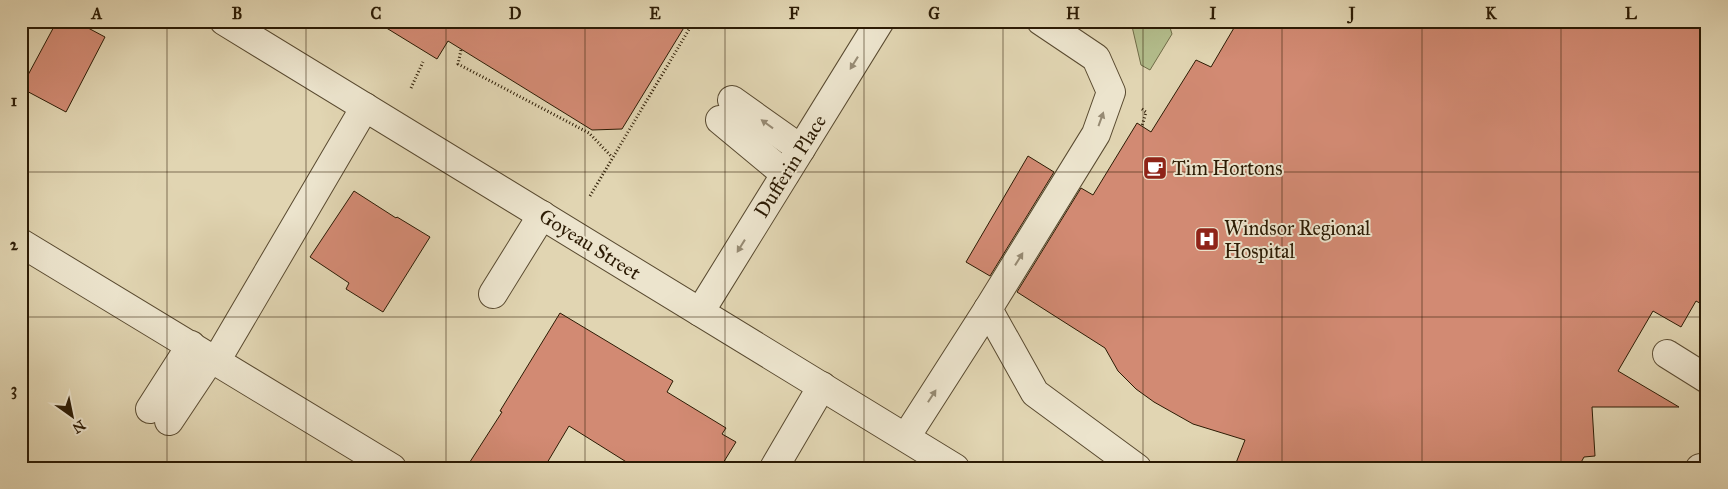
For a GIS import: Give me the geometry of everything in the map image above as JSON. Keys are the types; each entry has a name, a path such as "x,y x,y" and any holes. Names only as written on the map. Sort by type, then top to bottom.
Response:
{"street":[{"name":"Goyeau Street","path":"224,21 955,468"},
{"name":"Dufferin Place","path":"700,312 880,21"},
{"path":"906,437 988,310 1096,134 1111,92 1096,58 1041,21"},
{"path":"159,415 206,355 365,107"},
{"path":"784,174 726,110 801,149"},
{"path":"493,294 542,215"},
{"path":"21,243 392,468"},
{"path":"988,310 1035,393 1138,468"},
{"path":"1667,354 1707,380"},
{"path":"774,468 822,386"},
{"path":"1700,468 1707,466"}],"path":[{"path":"590,196 694,21"},
{"path":"461,50 458,64 589,133 612,157"},
{"path":"411,88 423,62"}],"green space":[{"path":"1168,21 1172,34 1150,70 1141,65 1131,22"}],"building":[{"path":"57,21 75,21 105,37 66,112 21,88"},
{"path":"375,21 688,21 622,129 592,130 448,41 437,59"},
{"name":"Windsor Regional Hospital","path":"1238,21 1707,21 1707,307 1696,301 1681,327 1653,311 1618,371 1679,407 1592,407 1595,456 1584,457 1578,468 1234,468 1245,440 1193,424 1154,402 1136,389 1118,371 1105,348 1017,292 1081,188 1093,195 1137,123 1151,132 1196,60 1211,67"},
{"path":"1028,156 1054,172 990,276 966,262"},
{"path":"354,191 430,237 383,312 346,289 349,283 310,257"},
{"path":"560,313 673,381 667,392 726,428 722,434 736,442 720,468 636,468 569,426 544,468 466,468 502,412 500,411"}],"place":[{"name":"Tim Hortons","path":"1155,168"},
{"name":"Windsor Regional Hospital","path":"1207,239"}]}
